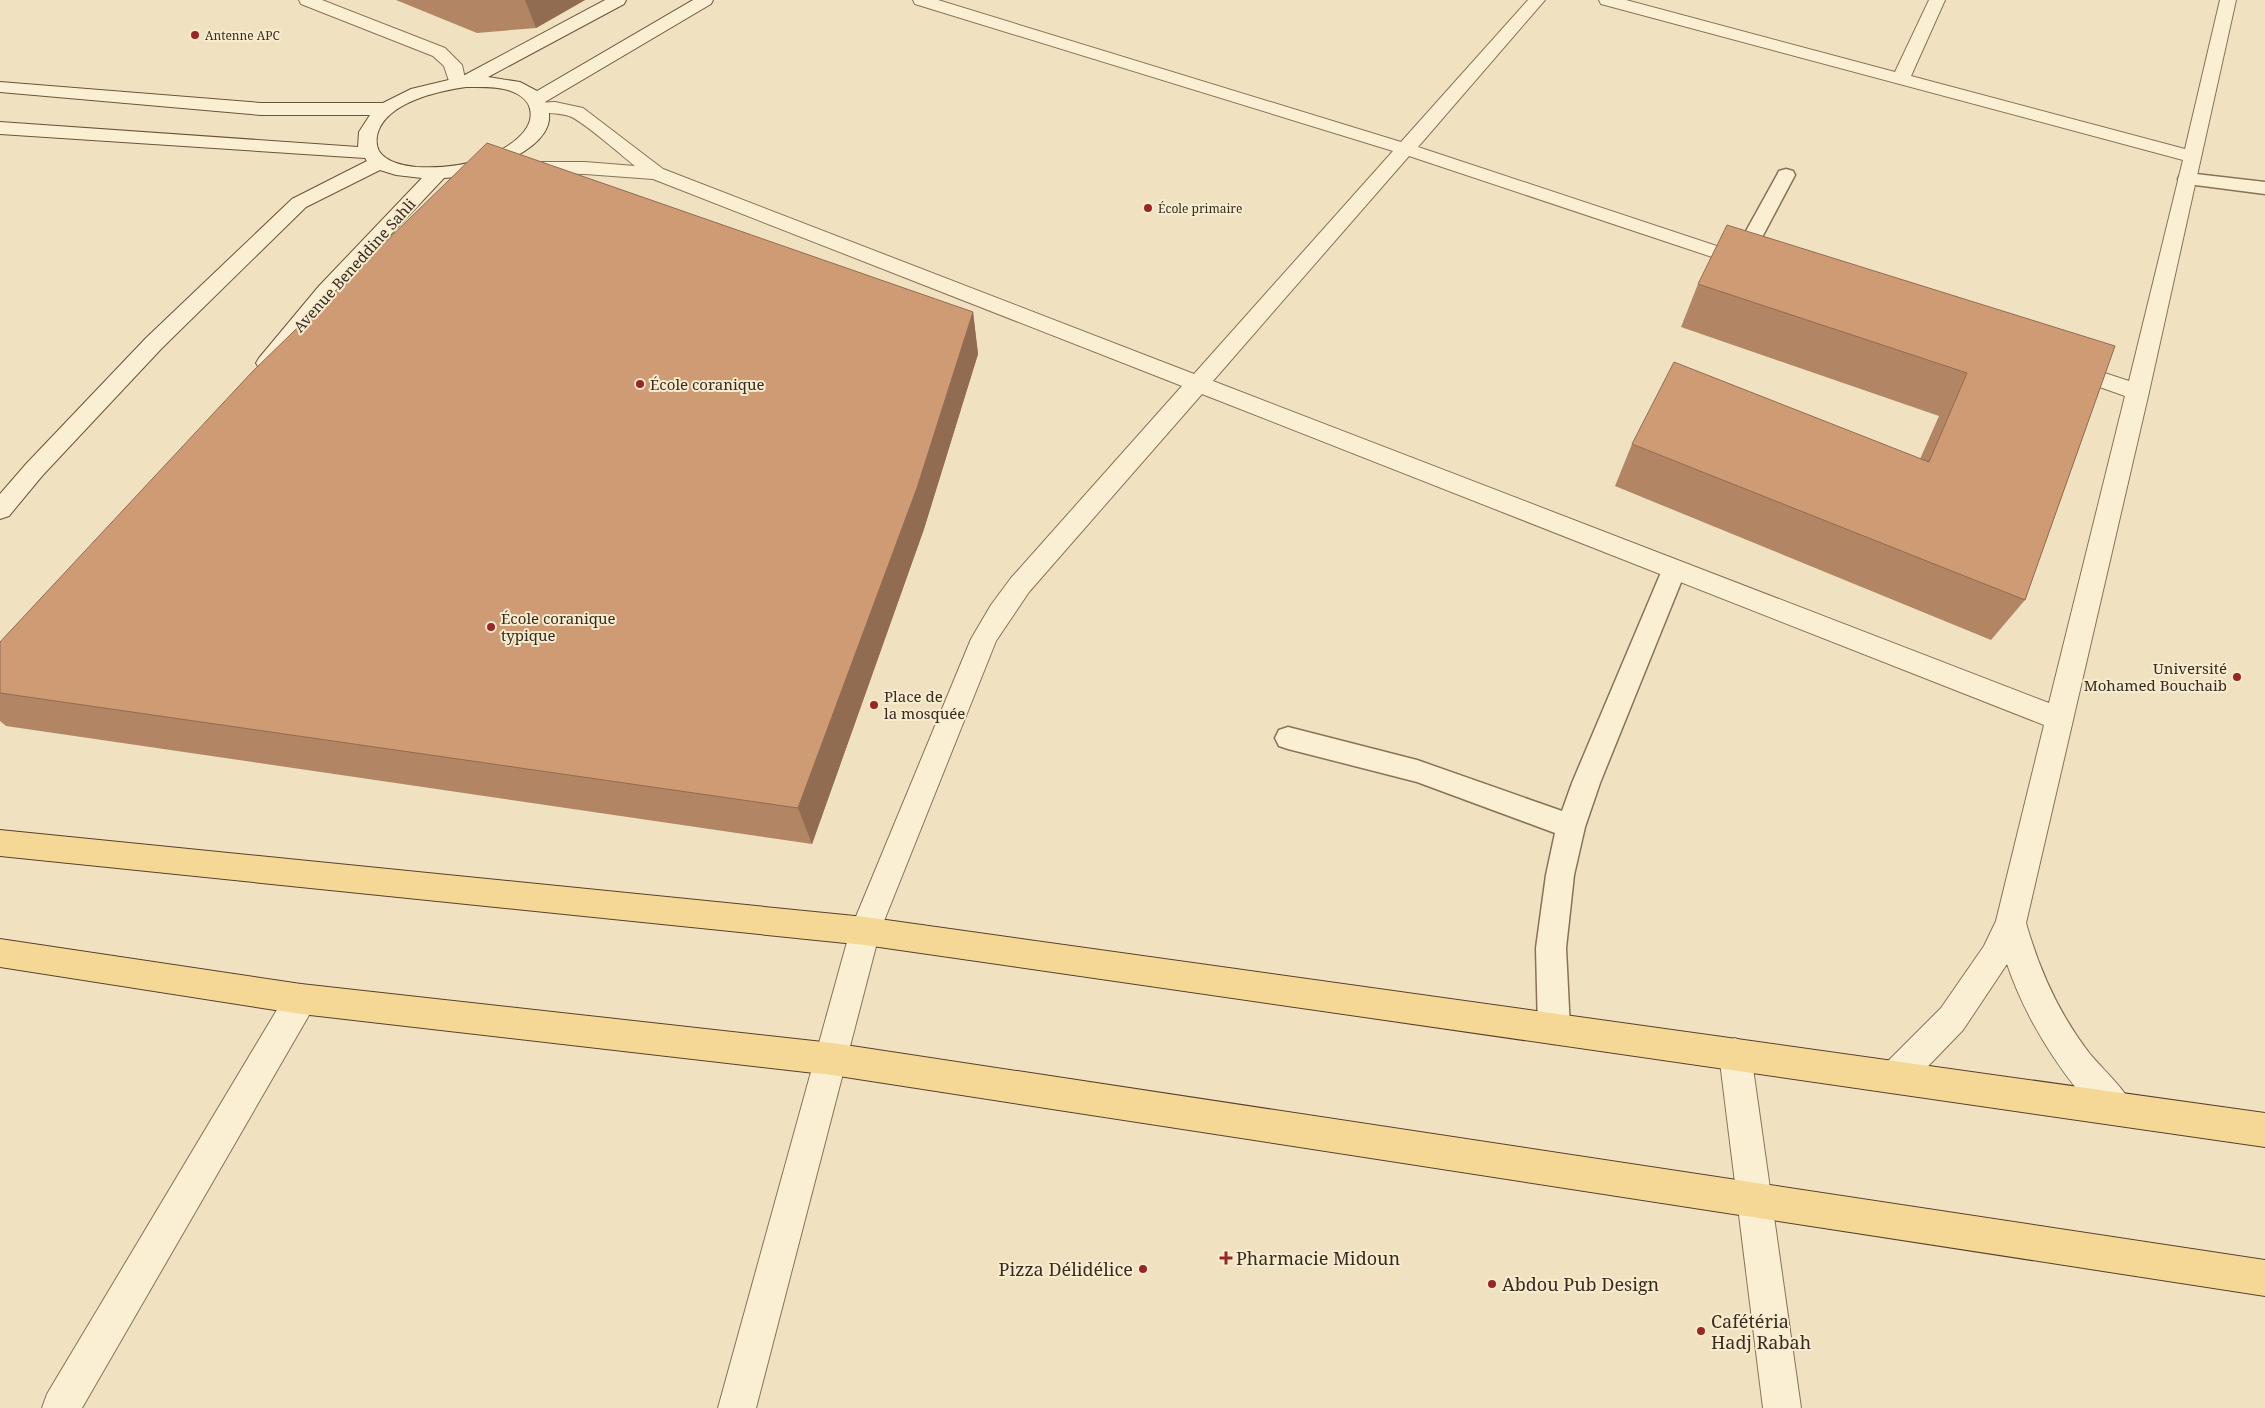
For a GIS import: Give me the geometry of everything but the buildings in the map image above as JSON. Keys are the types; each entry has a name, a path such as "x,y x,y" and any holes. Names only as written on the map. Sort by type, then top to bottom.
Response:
{"main road":[{"path":"0,843 865,931 2265,1130"},
{"path":"0,953 301,999 832,1058 2265,1278"}],"street":[{"path":"307,0 439,52 454,64 461,83"},
{"path":"461,83 618,0"},
{"path":"538,104 705,0"},
{"path":"921,0 1406,150 1768,270"},
{"path":"737,1408 865,931 984,639 1020,584 1537,0"},
{"path":"1607,0 1901,78 2190,168"},
{"path":"1901,78 1937,0"},
{"path":"1895,1077 1952,1019 1995,956 2011,923 2138,392 2228,0"},
{"path":"375,158 366,143 368,131 388,109 419,93 461,83 492,82 515,87 538,104 577,112 656,173 2060,719"},
{"path":"0,87 261,109 388,109"},
{"path":"474,167 500,157 526,140 536,129 540,118 538,104"},
{"path":"0,128 375,158 405,171 438,173 474,167 585,168 656,173"},
{"path":"0,510 34,470 154,343 299,203 375,158"},
{"name":"Avenue Beneddine Sahli","path":"256,377 326,292 438,173"},
{"path":"2053,363 2138,392"},
{"path":"2011,923 2019,958 2034,995 2055,1033 2082,1072 2116,1108"},
{"path":"61,1408 301,999"},
{"path":"1735,1054 1782,1408"}],"lane":[{"path":"2190,168 2265,188"},
{"path":"1740,260 1786,176"},
{"path":"1554,1029 1551,948 1560,875 1571,827 1586,783 1674,570"},
{"path":"1288,738 1417,771 1493,797 1571,827"}],"place":[{"name":"Antenne APC","path":"195,35"},
{"name":"École primaire","path":"1148,208"},
{"name":"École coranique","path":"640,384"},
{"name":"École coranique typique","path":"491,627"},
{"name":"Université Mohamed Bouchaib","path":"2237,677"},
{"name":"Place de la mosquée","path":"874,705"},
{"name":"Pharmacie Midoun","path":"1226,1258"},
{"name":"Pizza Délidélice","path":"1143,1269"},
{"name":"Abdou Pub Design","path":"1492,1284"},
{"name":"Cafétéria Hadj Rabah","path":"1701,1331"}]}
